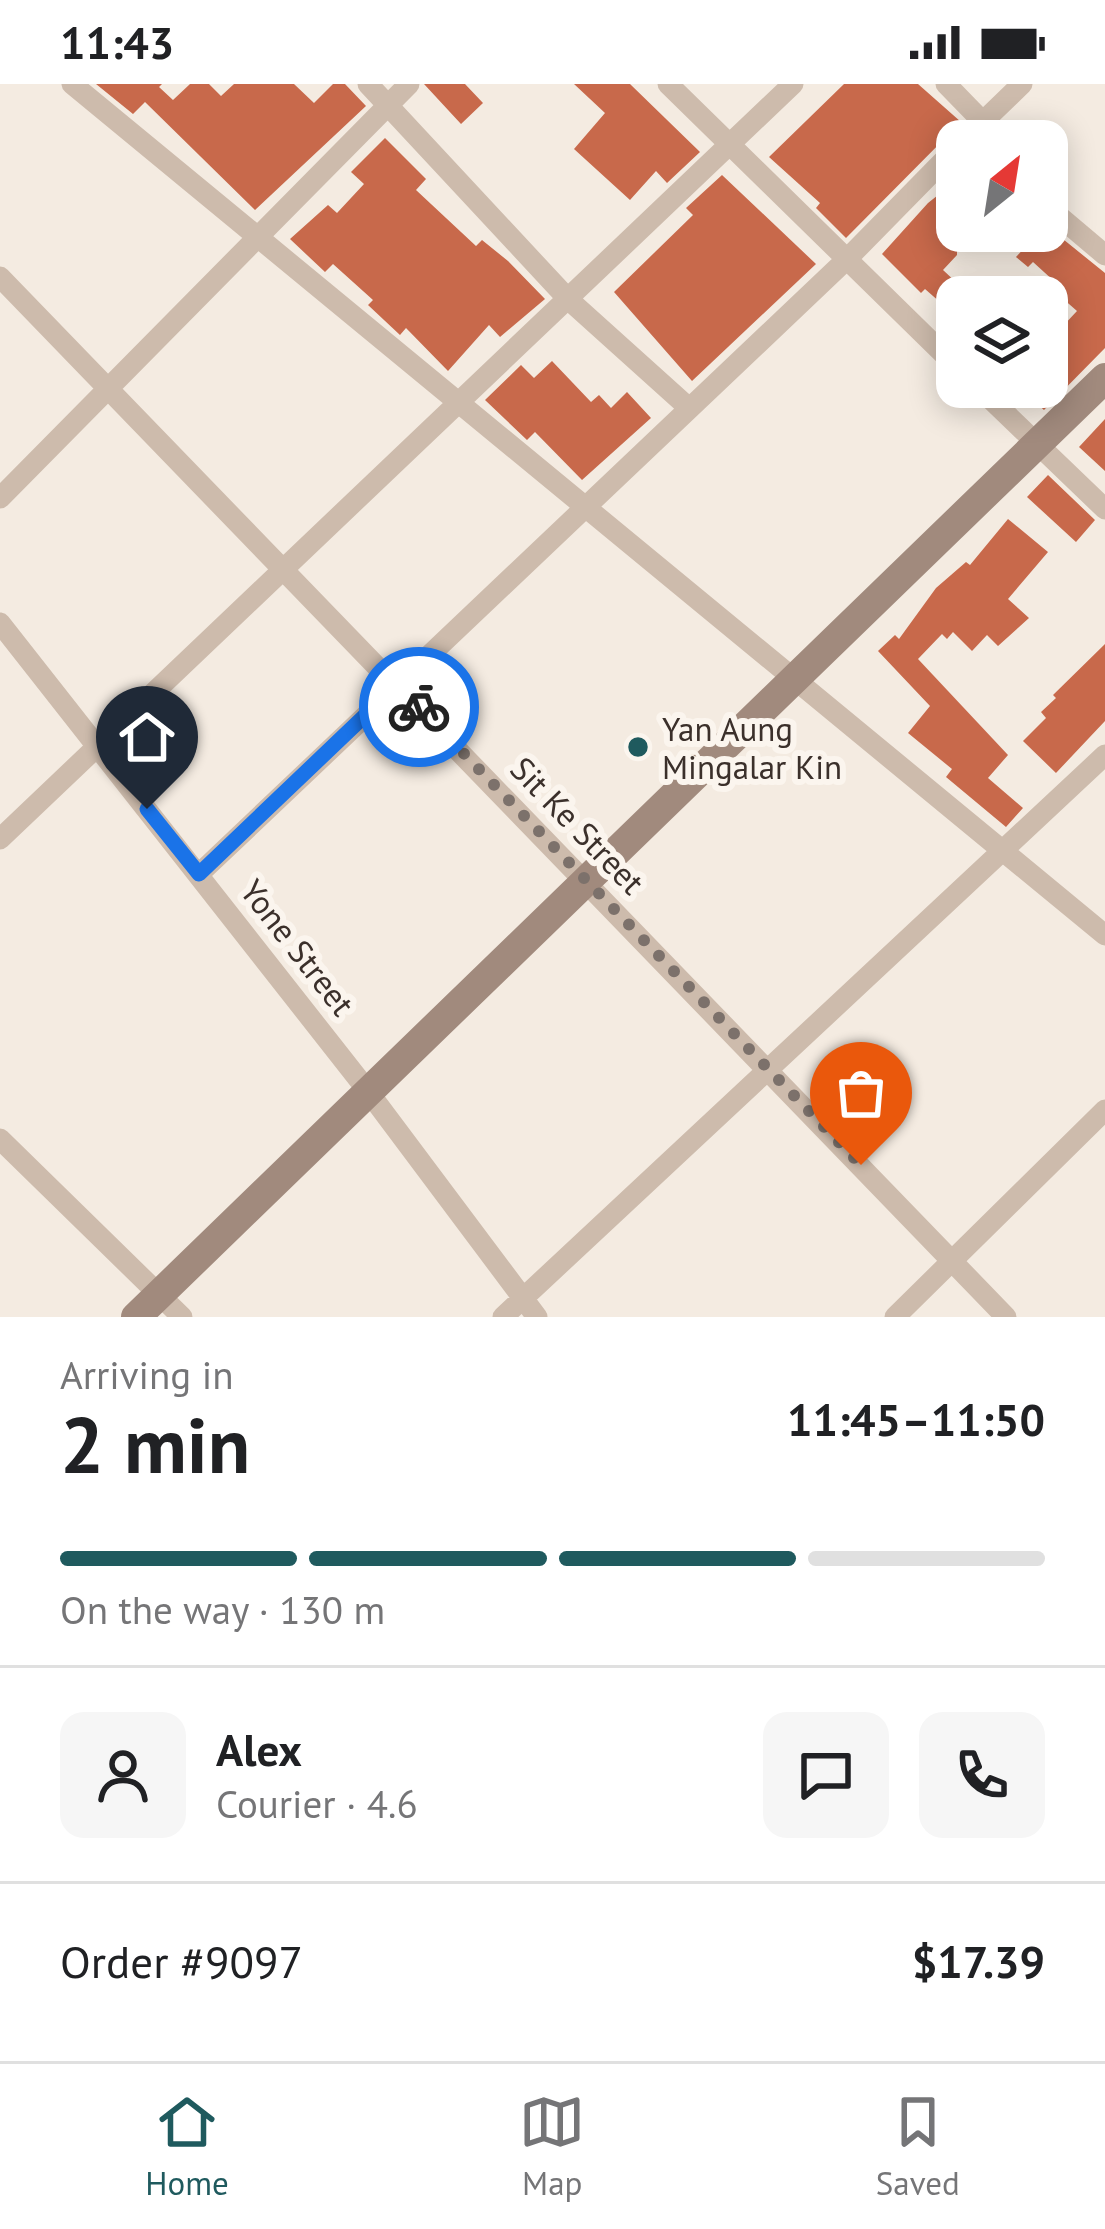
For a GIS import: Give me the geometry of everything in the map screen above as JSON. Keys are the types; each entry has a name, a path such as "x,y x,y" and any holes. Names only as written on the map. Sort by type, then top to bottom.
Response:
{"street":[{"path":"72,84 1105,935"},
{"path":"368,84 569,300 689,408"},
{"path":"0,498 409,84"},
{"path":"668,84 936,346"},
{"path":"0,839 94,744 460,405 793,84"},
{"path":"946,84 961,120"},
{"path":"986,120 1022,84"},
{"path":"199,874 936,170"},
{"path":"1068,224 1105,255"},
{"name":"Sit Ke Street","path":"0,277 1006,1317"},
{"path":"136,1317 795,684 1105,378"},
{"path":"999,408 1105,509"},
{"name":"Yone Street","path":"0,623 368,1090 538,1317"},
{"path":"503,1317 1105,755"},
{"path":"895,1317 1105,1110"},
{"path":"0,1139 182,1317"}],"building":[{"path":"96,84 162,84 159,87 173,100 190,84 209,84 221,96 234,84 294,84 314,103 333,84 345,84 366,106 255,210 145,102 133,114"},
{"path":"424,84 465,84 483,103 461,124"},
{"path":"574,84 630,84 700,152 667,183 656,171 630,200 574,149 605,113"},
{"path":"844,84 918,84 959,120 936,120 936,147 846,238 816,208 820,203 769,157"},
{"path":"385,138 426,179 416,190 476,246 482,240 508,261 545,299 500,337 489,325 448,371 406,328 400,335 368,305 373,300 333,264 325,272 290,239 328,205 337,213 364,184 351,172"},
{"path":"722,175 816,264 692,381 614,292 693,215 686,208"},
{"path":"936,197 936,252 957,252 943,270 949,276 936,276 936,299 925,289 921,293 882,254"},
{"path":"1068,243 1105,273 1105,348 1068,386 1068,321 1077,311 1068,303 1068,276 1048,276 1033,262 1028,267 1016,257 1021,252 1068,252"},
{"path":"552,361 591,402 599,395 611,408 627,392 651,418 582,480 535,432 527,440 485,400 521,365 534,378"},
{"path":"1105,419 1105,471 1079,447"},
{"path":"1048,475 1095,520 1076,542 1027,497"},
{"path":"1008,519 1048,552 1008,599 1029,618 998,646 987,635 972,651 953,632 947,639 942,634 918,659 1008,755 988,778 1023,808 1006,827 946,777 952,769 908,733 930,706 878,651 895,635 899,639 936,588 966,562 970,565"},
{"path":"1105,644 1105,721 1056,773 1023,741 1046,718 1041,712 1056,698 1053,695"}],"way so far":[{"path":"419,707 861,1165"}],"place":[{"name":"Yan Aung Mingalar Kin","path":"638,747"}],"route":[{"path":"147,809 199,874 398,684 419,707"}]}
